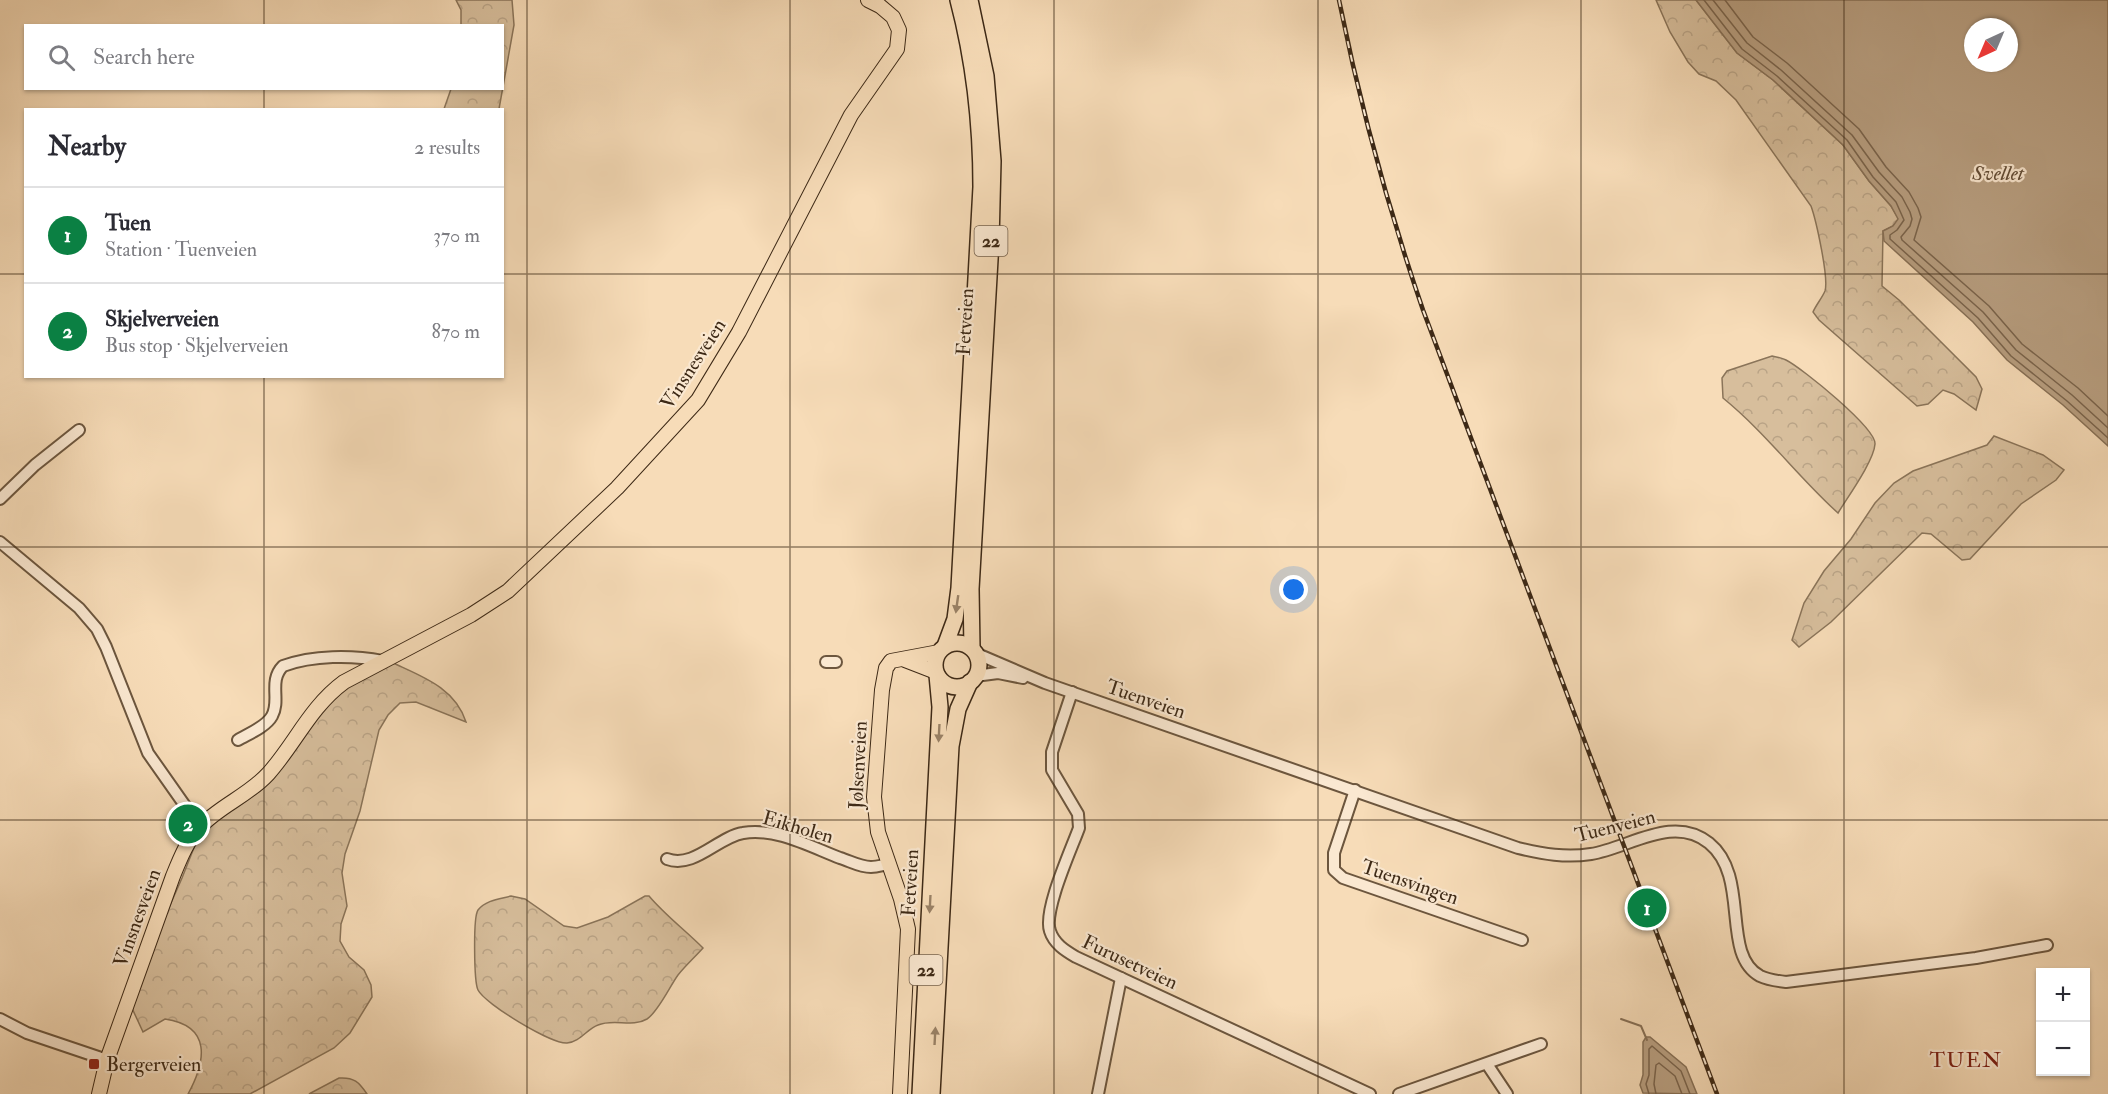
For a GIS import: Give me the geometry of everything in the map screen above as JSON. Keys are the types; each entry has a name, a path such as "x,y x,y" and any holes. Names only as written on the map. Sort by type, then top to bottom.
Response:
{"highway":[{"name":"Fetveien","path":"942,649 955,619 959,588 981,187 980,140 974,78 958,0"},
{"name":"Fetveien","path":"970,0 986,76 993,161 991,242 971,589 974,651"},
{"path":"942,649 959,643 974,651"},
{"name":"22","path":"937,673 935,662 942,649"},
{"name":"22","path":"973,679 979,664 974,651"},
{"name":"Fetveien","path":"920,1094 940,707 937,673"},
{"path":"937,673 941,680 952,686 958,687 973,679"},
{"name":"Fetveien","path":"932,1094 951,746 958,709 973,679"}],"main road":[{"name":"Vinsnesveien","path":"99,1094 107,1060 176,868 191,838 200,827 253,788 269,772 313,711 332,691 344,682 471,615 508,591 617,488 698,400 739,332 851,115 897,49 899,30 893,17 868,0"},
{"path":"900,659 942,649"},
{"path":"900,659 937,673"},
{"name":"Jølsenveien","path":"900,659 888,662 884,673 874,785 876,820 908,929 900,1094"}],"street":[{"path":"0,499 35,465 79,430"},
{"path":"0,542 80,608 97,629 148,753 200,827"},
{"name":"Tuenveien","path":"974,651 1072,692 1518,848 1560,856 1593,854 1668,832 1690,832 1711,845 1723,858 1734,894 1739,945 1743,959 1749,968 1767,979 1786,982 1976,958 2047,945"},
{"path":"238,740 272,716 275,678 283,666 319,658 383,661"},
{"name":"Tuenveien","path":"973,679 998,673 1045,682"},
{"name":"Furusetveien","path":"1072,692 1052,752 1052,770 1078,814 1079,828 1052,905 1049,928 1058,944 1070,953 1121,978 1370,1094"},
{"name":"Tuensvingen","path":"1355,790 1334,853 1334,870 1343,878 1522,940"},
{"name":"Eikholen","path":"667,859 676,861 689,858 727,837 755,832 781,836 866,866 889,864"},
{"path":"1098,1094 1121,978"},
{"path":"0,1019 27,1033 107,1060"},
{"path":"1399,1094 1541,1044"},
{"path":"1487,1064 1507,1094"}],"green space":[{"path":"456,0 512,0 514,25 504,81 504,24 461,24 461,10"},
{"path":"1656,0 1696,0 1737,53 1773,80 1843,145 1869,181 1891,206 1899,219 1893,226 1883,231 1882,286 1976,377 1982,389 1976,410 1954,394 1943,390 1928,404 1917,406 1819,320 1813,312 1825,291 1826,284 1819,236 1811,206 1736,100 1716,81 1699,74 1688,62 1670,32"},
{"path":"451,90 502,90 499,108 444,108"},
{"path":"1772,356 1786,360 1807,374 1851,412 1872,436 1875,444 1870,460 1838,513 1754,426 1723,398 1722,378 1727,371"},
{"path":"1994,436 2043,455 2064,470 2056,480 2021,504 1970,559 1962,560 1931,534 1922,533 1831,622 1799,647 1792,640 1804,603 1824,571 1851,539 1875,503 1894,483 1913,471 1987,445"},
{"path":"393,663 437,685 446,692 461,710 466,722 416,702 400,703 388,715 379,730 360,811 345,854 342,873 347,906 341,924 340,941 349,957 364,970 371,985 372,997 350,1033 334,1048 250,1094 188,1094 199,1069 201,1058 198,1037 191,1029 180,1023 165,1019 143,1032 131,1006 145,962 199,835 269,774 340,687"},
{"path":"511,896 525,899 564,926 577,928 608,917 645,896 649,896 703,948 678,975 660,1005 647,1019 635,1023 604,1023 572,1042 559,1042 505,1013 478,990 475,950 476,915 481,907 489,902"},
{"path":"339,1078 356,1081 367,1094 309,1094"}],"water":[{"name":"Svellet","path":"1696,0 2108,0 2108,446 2063,405 2007,360 1973,322 1884,241 1883,231 1893,226 1898,219 1891,206 1869,181 1843,145 1773,80 1737,53"},
{"path":"1646,1037 1650,1037 1686,1067 1697,1094 1643,1093 1640,1085 1643,1075 1643,1042"}],"waterway":[{"path":"1621,1019 1641,1026 1647,1040"}],"railway":[{"path":"1339,0 1376,156 1423,310 1717,1094"}],"place":[{"name":"Skjelverveien","path":"188,824"},
{"name":"Tuen","path":"1647,908"},
{"name":"Bergerveien","path":"94,1064"}],"district":[{"name":"TUEN","path":"1966,1060"}]}
